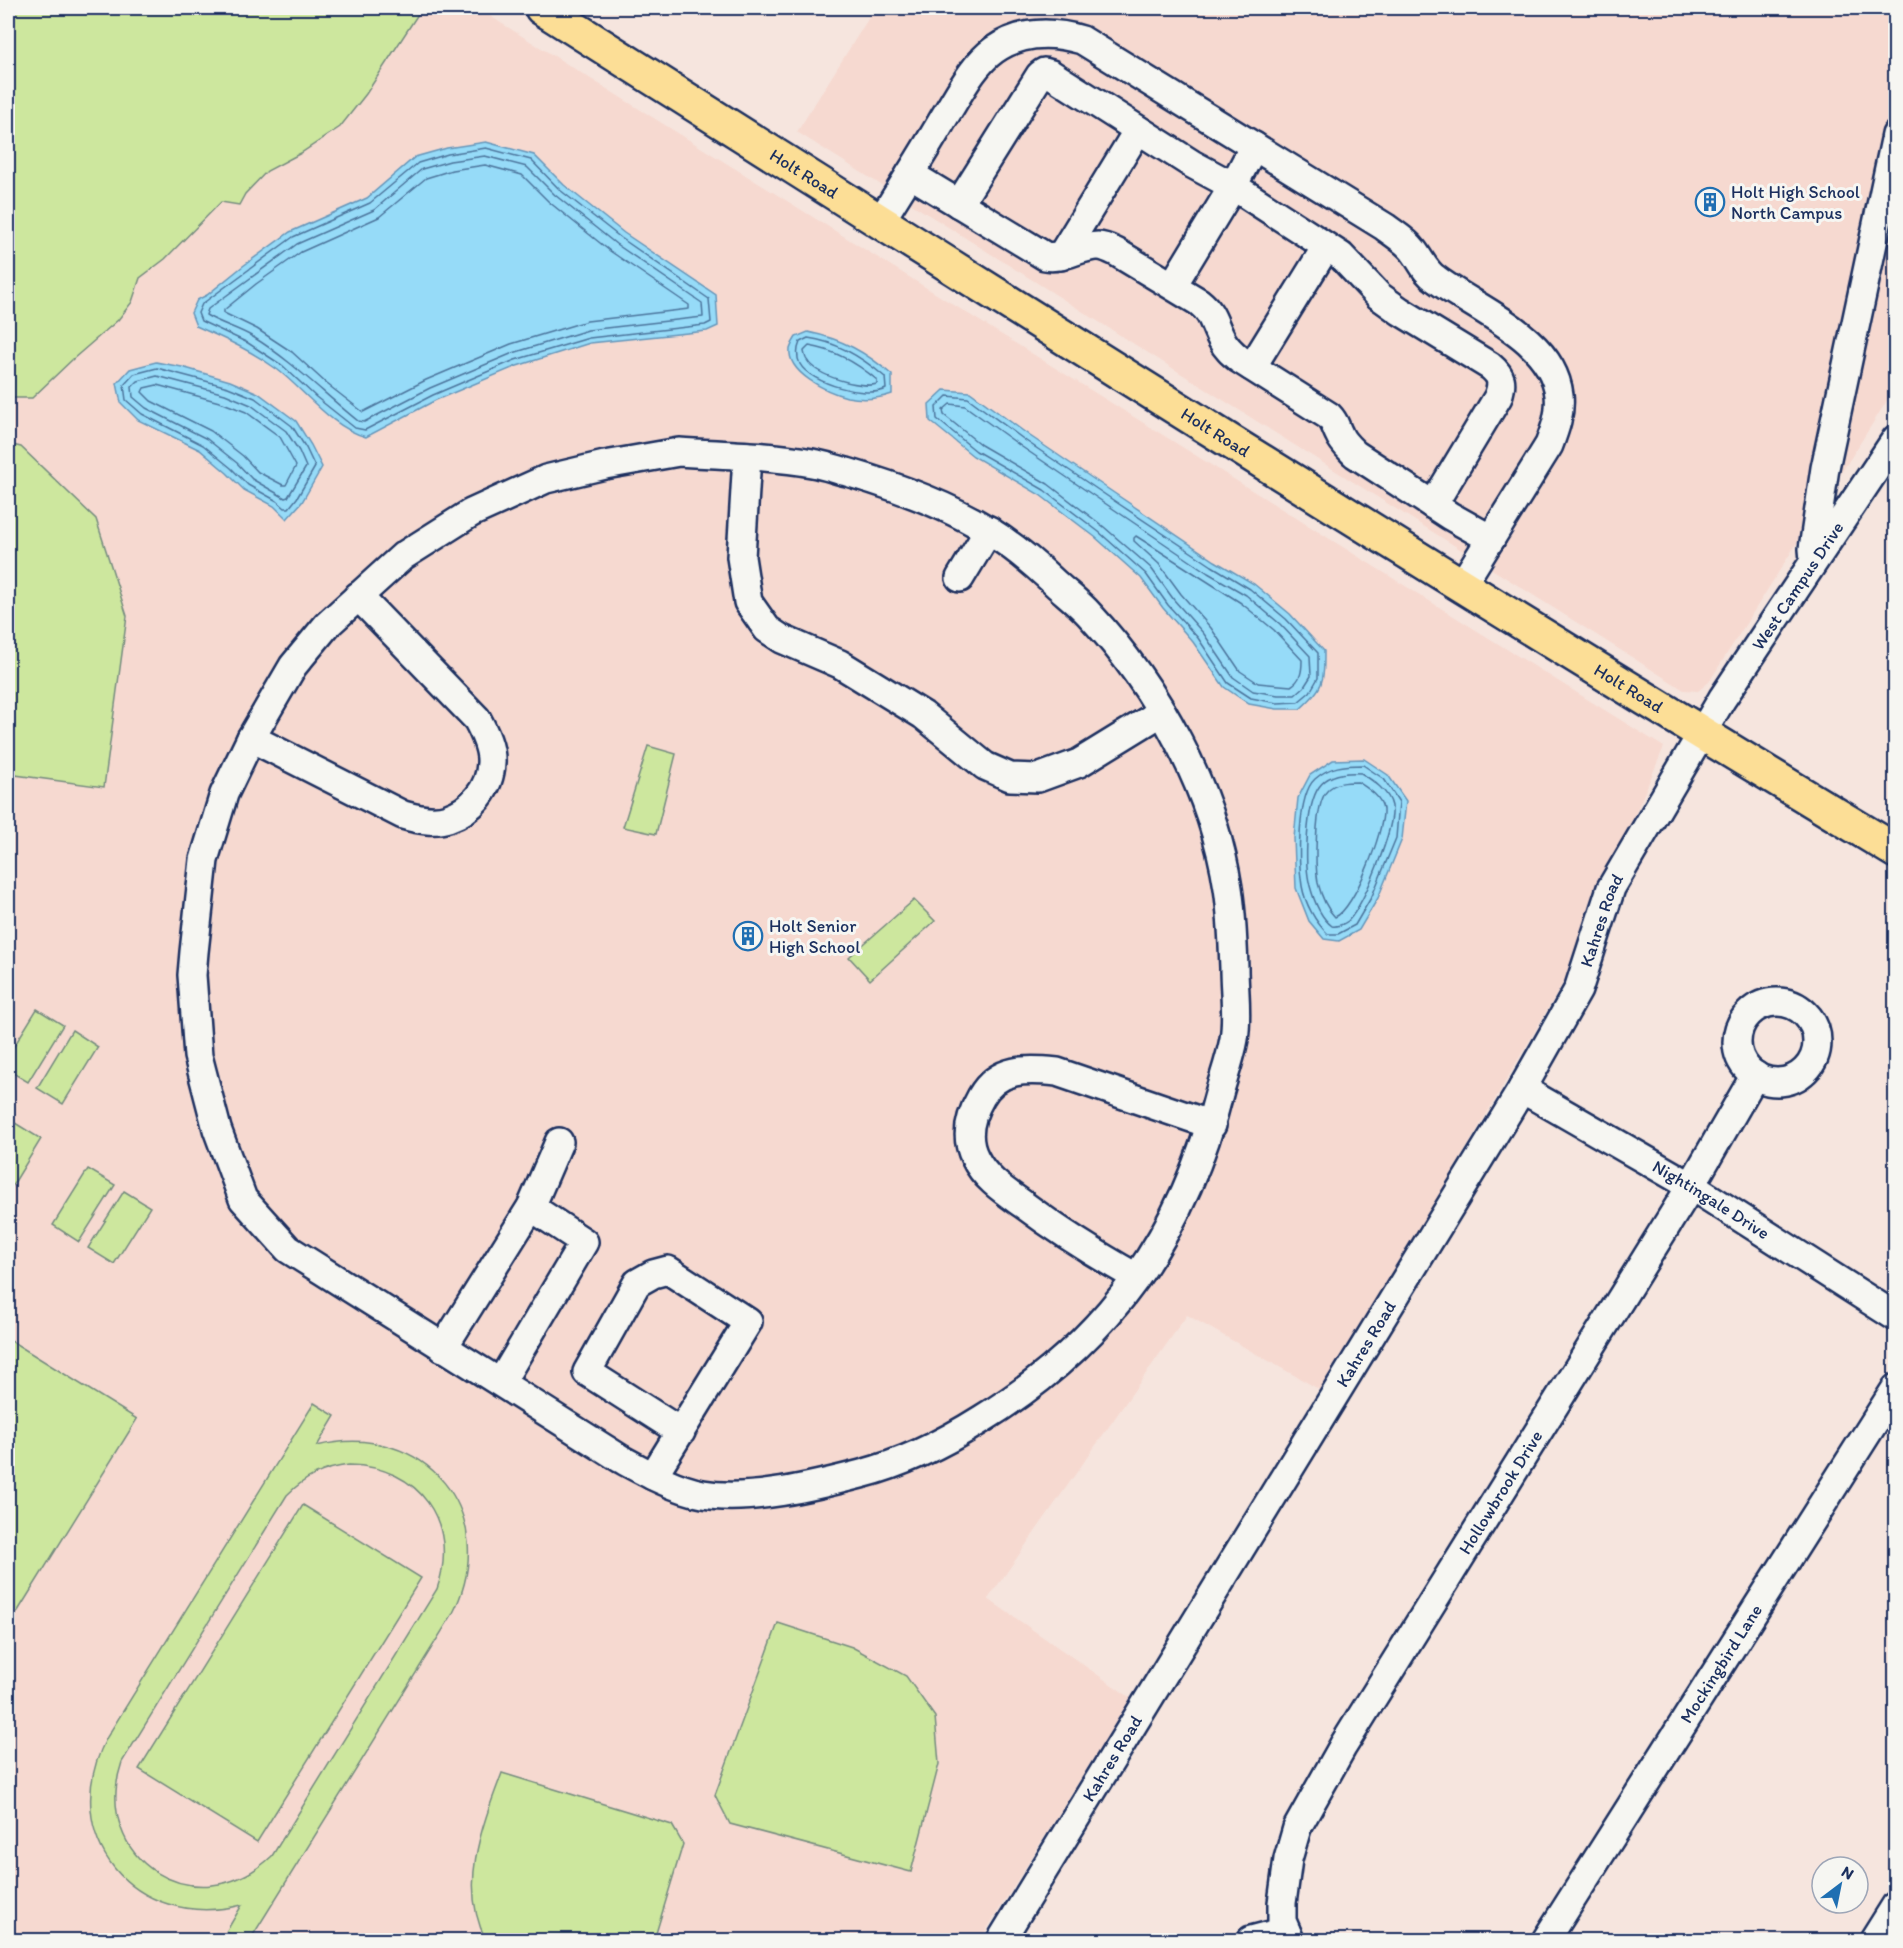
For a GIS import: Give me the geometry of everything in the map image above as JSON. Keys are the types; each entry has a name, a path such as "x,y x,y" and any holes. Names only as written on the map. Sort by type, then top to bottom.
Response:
{"main road":[{"name":"Holt Road","path":"542,8 880,222 1701,734 1896,851"}],"street":[{"path":"880,222 969,79 992,51 1007,42 1045,33 1082,40 1385,227 1413,249 1430,275 1456,294 1520,333 1539,351 1552,371 1559,396 1558,419 1549,445 1462,585"},
{"path":"959,204 1044,72 1051,74 1192,164 1233,186 1349,264 1378,296 1499,374 1503,384 1498,397 1433,505"},
{"path":"1061,256 1138,130"},
{"path":"1814,564 1813,549 1825,468 1896,135"},
{"path":"1173,285 1233,186 1254,146"},
{"path":"910,174 1045,256 1053,258 1095,246 1104,247 1173,285 1208,309 1226,347 1252,367 1329,416 1336,423 1338,433 1344,443 1355,454 1433,505 1491,539"},
{"path":"1252,367 1326,247"},
{"name":"West Campus Drive","path":"1701,734 1896,439"},
{"path":"680,452 814,463 884,483 946,508 989,530 1037,566 1089,614 1129,663 1162,712 1191,764 1210,812 1228,885 1233,938 1235,1035 1212,1125 1188,1189 1162,1237 1136,1277 1102,1322 1049,1373 954,1437 880,1469 806,1488 743,1495 702,1494 653,1476 621,1459 288,1249 243,1199 217,1130 198,1056 192,975 204,861 224,794 251,738 293,666 327,625 403,556 461,519 546,479 605,465 680,452"},
{"path":"747,456 741,557 748,602 767,629 782,639 840,664 923,715 985,766 1010,777 1038,778 1079,763 1162,712"},
{"path":"960,578 989,530"},
{"path":"251,738 402,815 424,820 447,819 466,810 478,800 486,784 491,762 487,737 477,719 358,596"},
{"name":"Kahres Road","path":"1001,1941 1522,1089 1578,990 1611,888 1701,734"},
{"path":"1136,1277 1090,1251 1043,1220 988,1178 974,1157 971,1147 969,1137 972,1113 985,1089 1006,1073 1031,1069 1057,1072 1212,1125"},
{"name":"Hollowbrook Drive","path":"1286,1931 1282,1903 1288,1859 1297,1828 1344,1746 1691,1186 1755,1075"},
{"name":"Nightingale Drive","path":"1522,1089 1691,1186 1896,1317"},
{"path":"443,1348 531,1207 559,1142"},
{"path":"501,1382 584,1242 531,1207"},
{"path":"653,1476 681,1432 748,1322 668,1270 653,1274 637,1283 587,1372 681,1432"},
{"name":"Mockingbird Lane","path":"1546,1941 1896,1388"},
{"path":"1874,1941 1896,1905"},
{"path":"1251,1941 1286,1931"}],"shaded area":[{"path":"8,8 477,8 1664,747 1563,983 1324,1392 1187,1315 988,1599 1131,1698 980,1940 8,1940"},
{"path":"875,8 1895,8 1895,388 1709,682 1698,691 1684,690 797,132"}],"green space":[{"path":"8,8 422,8 366,94 340,127 301,153 267,171 245,194 239,205 221,202 165,259 140,278 132,302 118,320 32,398 8,398"},
{"path":"8,444 21,447 96,519 127,616 104,787 8,774"},
{"path":"648,746 676,754 656,834 623,827"},
{"path":"914,900 935,921 870,980 849,957"},
{"path":"37,1009 63,1025 28,1082 8,1070 8,1056"},
{"path":"72,1030 98,1047 63,1104 37,1088"},
{"path":"15,1123 41,1139 8,1193 8,1134"},
{"path":"88,1169 115,1185 79,1242 53,1225"},
{"path":"124,1191 150,1207 114,1264 88,1248"},
{"path":"8,1339 137,1419 8,1627"},
{"path":"314,1403 335,1416 317,1446 356,1441 391,1447 421,1461 444,1483 461,1510 468,1543 466,1578 452,1615 250,1940 240,1940 226,1932 242,1905 203,1910 168,1904 138,1890 115,1868 98,1841 91,1809 93,1774 107,1737","holes":["349,1465 374,1468 396,1476 414,1487 428,1503 438,1521 443,1542 443,1565 437,1589 272,1856 243,1876 212,1885 183,1883 156,1872 135,1854 121,1828 116,1797 122,1762 287,1495 308,1478 331,1468"]},
{"path":"303,1505 421,1578 257,1842 139,1769"},
{"path":"778,1623 852,1647 906,1676 935,1717 939,1764 911,1872 730,1824 715,1795"},
{"path":"502,1773 672,1825 683,1844 654,1940 486,1940 478,1919 473,1877 481,1835"}],"water":[{"path":"486,142 534,155 564,185 624,233 716,295 718,326 707,331 590,343 517,366 436,400 366,437 342,426 330,417 268,363 196,326 191,313 197,300 207,295 290,232 367,198 415,157 447,148"},
{"path":"808,332 832,338 873,360 892,375 892,394 870,398 847,397 829,391 810,380 795,366 790,349 796,337"},
{"path":"156,362 230,381 258,393 296,421 322,467 302,502 287,519 274,506 244,490 200,450 138,420 121,403 117,383 130,369"},
{"path":"944,390 970,392 1117,495 1215,561 1254,584 1290,614 1324,651 1323,677 1314,695 1300,709 1277,709 1249,704 1224,687 1193,642 1163,608 1141,578 1095,537 1040,495 973,456 930,421 929,404"},
{"path":"1364,759 1388,775 1406,801 1402,839 1378,898 1359,930 1339,941 1324,939 1309,921 1296,888 1294,838 1298,798 1310,775 1333,760"}],"place":[{"name":"Holt High School North Campus","path":"1710,202"},
{"name":"Holt Senior High School","path":"748,936"}]}
